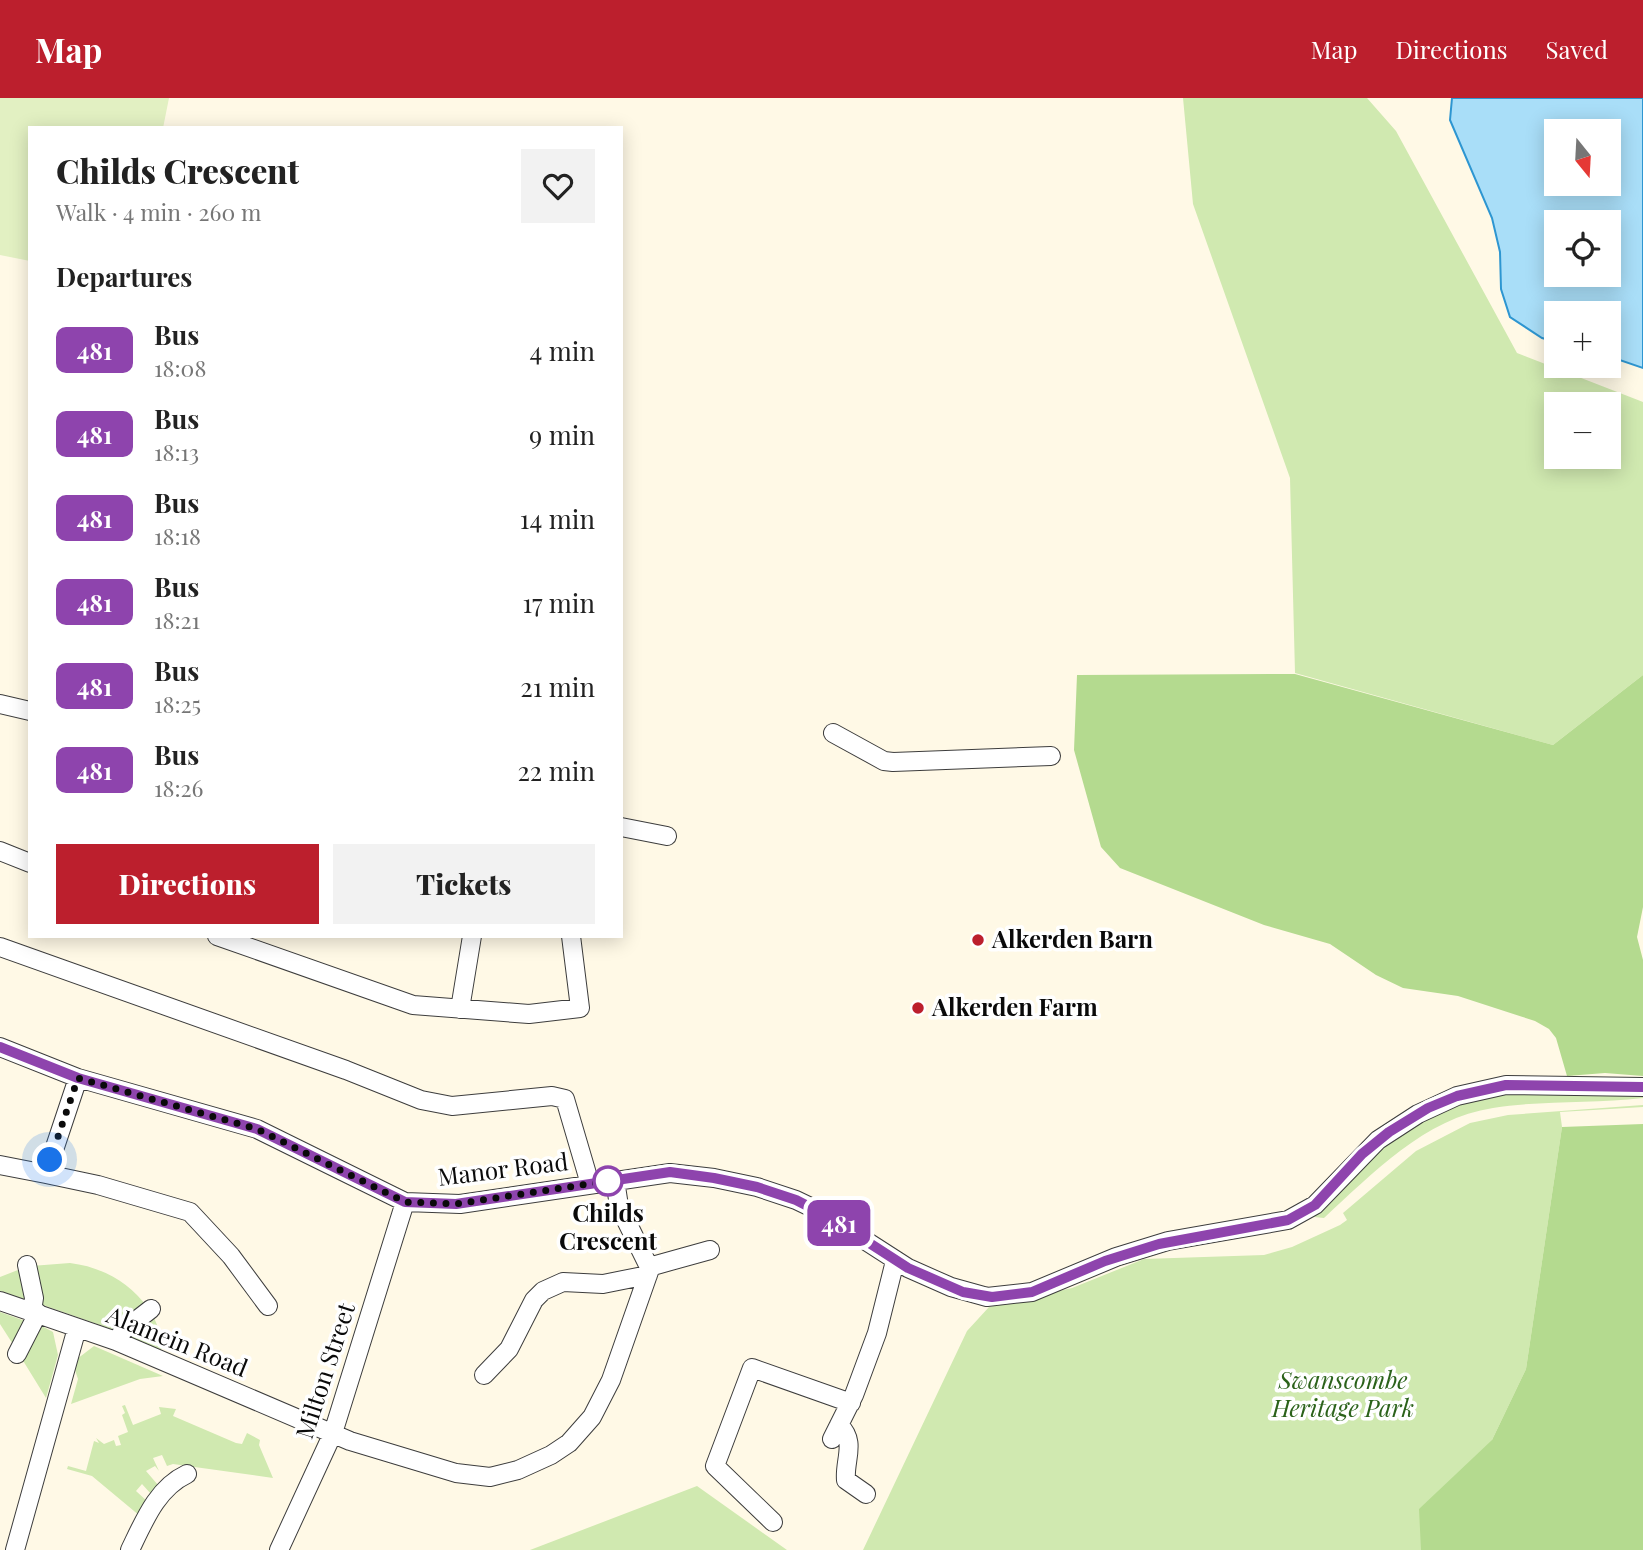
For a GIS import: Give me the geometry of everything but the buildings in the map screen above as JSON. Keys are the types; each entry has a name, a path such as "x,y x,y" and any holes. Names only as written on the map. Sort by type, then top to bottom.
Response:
{"street":[{"path":"0,704 28,710"},
{"path":"833,733 884,761 893,762 1051,756"},
{"path":"623,827 667,836"},
{"path":"0,851 28,862"},
{"path":"223,938 399,1002 528,1014 580,1008 571,938"},
{"path":"460,1009 472,938"},
{"path":"0,947 346,1070 421,1100 452,1106 552,1096 565,1099 590,1184"},
{"name":"Manor Road","path":"0,1047 78,1078 257,1129 405,1202 456,1204 670,1172 687,1174 767,1190 821,1212 895,1261 969,1293 1002,1297 1025,1294 1147,1247 1210,1232 1268,1226 1294,1218 1321,1199 1378,1140 1418,1114 1457,1096 1506,1085 1643,1087"},
{"path":"46,1174 78,1078"},
{"path":"0,1165 98,1185 190,1212 231,1256 268,1306"},
{"path":"333,1433 377,1450 474,1477 496,1476 544,1459 569,1443 599,1407 649,1271 619,1206 615,1180"},
{"name":"Milton Street","path":"279,1550 333,1433 405,1202"},
{"path":"484,1375 509,1349 530,1307 543,1291 563,1282 603,1284 710,1250"},
{"path":"866,1494 846,1480 849,1447 846,1431 836,1432 851,1403 877,1333 895,1261"},
{"path":"17,1354 35,1312 27,1265"},
{"name":"Alamein Road","path":"0,1301 116,1341 333,1433"},
{"path":"116,1341 124,1330 151,1309"},
{"path":"10,1543 77,1328"},
{"path":"773,1522 715,1466 752,1368 851,1403"},
{"path":"130,1550 155,1502 172,1481 187,1474"}],"green space":[{"path":"0,98 169,98 163,126 28,126 28,261 0,255"},
{"path":"1183,98 1367,98 1396,131 1517,353 1544,364 1544,378 1581,378 1617,392 1544,392 1544,469 1621,469 1621,393 1643,402 1643,675 1553,745 1295,673 1290,478 1193,204"},
{"path":"1295,674 1553,745 1643,675 1643,907 1637,937 1643,960 1643,1076 1605,1073 1567,1076 1556,1038 1549,1029 1535,1021 1458,996 1403,988 1376,975 1330,944 1264,925 1120,868 1101,847 1074,750 1077,675"},
{"path":"1520,1093 1643,1095 1643,1098 1511,1106 1468,1114 1445,1123 1401,1150 1324,1218 1314,1217 1369,1158 1402,1131 1459,1105"},
{"name":"Swanscombe Heritage Park","path":"1643,1105 1560,1112 1562,1127 1526,1369 1492,1440 1480,1550 863,1550 967,1331 989,1307 1072,1288 1144,1259 1264,1255 1292,1247 1340,1225 1347,1220 1343,1213 1416,1151 1470,1123 1508,1115"},
{"path":"1643,1124 1643,1550 1421,1550 1419,1509 1492,1440 1526,1369 1562,1127"},
{"path":"70,1263 93,1268 114,1277 148,1308 117,1331 43,1305 31,1266"},
{"path":"23,1268 28,1301 0,1291 0,1277"},
{"path":"0,1312 28,1322 16,1349 0,1324"},
{"path":"153,1315 165,1345 160,1350 125,1335"},
{"path":"40,1325 53,1332 58,1355 46,1398 22,1359"},
{"path":"94,1346 163,1376 140,1379 71,1404 78,1379 75,1370 77,1359"},
{"path":"125,1405 133,1425 161,1414 159,1407 176,1409 173,1416 236,1443 242,1444 247,1433 260,1440 259,1445 273,1478 173,1464 167,1466 162,1455 153,1458 159,1471 155,1466 146,1471 158,1485 151,1494 142,1484 136,1491 148,1502 140,1516 92,1476 67,1469 68,1466 86,1471 94,1441 99,1443 96,1438 104,1444 114,1440 116,1446 121,1445 118,1436 128,1432 122,1415 125,1413 122,1406"},
{"path":"697,1486 787,1550 530,1550"}],"water":[{"path":"1452,98 1643,98 1643,368 1621,360 1621,301 1544,301 1544,339 1510,317 1501,289 1500,252 1492,218 1450,120"}],"bus line":[{"name":"481","path":"0,1047 78,1078 247,1125 405,1202 456,1204 670,1172 714,1178 757,1187 796,1200 821,1212 908,1268 963,1292 992,1297 1009,1297 1032,1292 1105,1261 1159,1244 1210,1232 1261,1227 1300,1215 1315,1205 1378,1140 1428,1108 1457,1096 1506,1085 1643,1087"}],"place":[{"name":"Alkerden Barn","path":"978,940"},
{"name":"Alkerden Farm","path":"918,1008"},
{"name":"Childs Crescent","path":"608,1181"}],"route":[{"path":"50,1160 78,1078 247,1125 405,1202 456,1204 615,1180 608,1181"}]}
